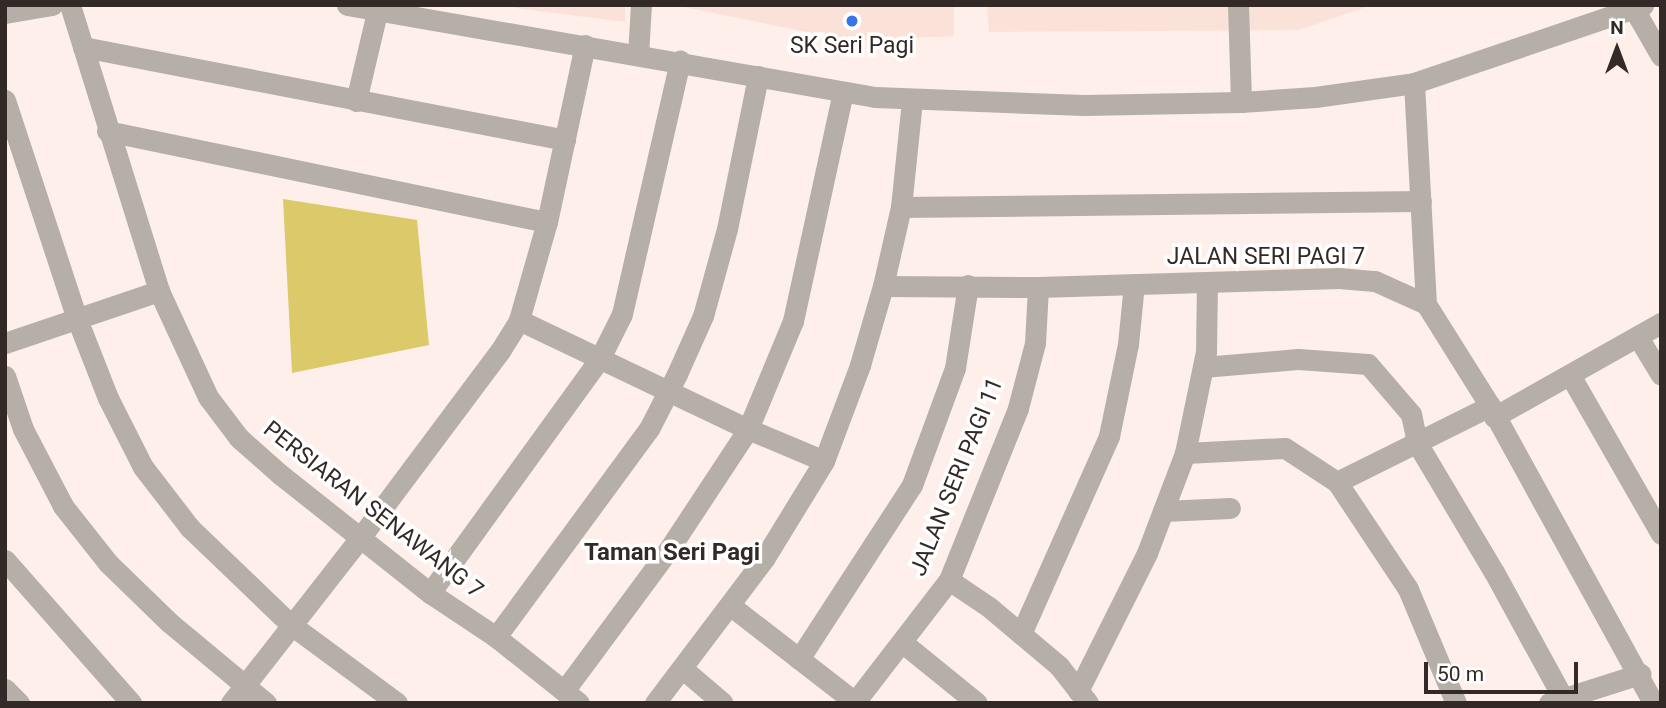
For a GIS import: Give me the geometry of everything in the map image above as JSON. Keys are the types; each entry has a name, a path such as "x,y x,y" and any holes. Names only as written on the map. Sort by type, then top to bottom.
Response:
{"street":[{"path":"5,13 52,5"},
{"name":"PERSIARAN SENAWANG 7","path":"70,5 107,131 159,291 208,397 239,438 430,593 496,638 571,697"},
{"path":"347,5 680,61 843,92 912,100 1084,105 1241,102 1315,97 1414,83 1639,7 1661,55"},
{"path":"638,55 641,5"},
{"path":"1238,5 1241,102"},
{"path":"356,100 377,12"},
{"path":"231,703 246,687 290,624 360,538 500,351 519,320 547,222 585,45"},
{"path":"83,47 565,139"},
{"path":"430,593 600,358 622,314 680,61"},
{"path":"496,638 649,429 669,391 703,316 727,229 758,76"},
{"path":"1203,367 1298,359 1368,364 1411,414 1417,443 1494,572 1556,700 1650,688 1492,412 1426,304 1414,83"},
{"path":"571,697 748,429 793,321 843,92"},
{"path":"5,100 78,319 108,398 143,467 190,528 290,624 397,703"},
{"path":"655,703 764,559 824,461 860,365 883,286 901,207 912,100"},
{"path":"107,131 547,222"},
{"path":"901,207 1421,201"},
{"name":"JALAN SERI PAGI 7","path":"883,286 1038,288 1339,278 1375,281 1426,304"},
{"path":"949,580 1059,666 1083,697 1147,553 1185,453 1206,352 1207,282"},
{"path":"1021,634 1109,436 1128,344 1134,284"},
{"path":"799,659 912,485 955,368 968,285"},
{"name":"JALAN SERI PAGI 11","path":"856,702 949,580 1018,408 1035,343 1038,288"},
{"path":"5,343 159,291"},
{"path":"519,320 748,429 824,461"},
{"path":"1337,482 1570,375 1661,323"},
{"path":"1638,337 1661,375"},
{"path":"1570,375 1661,534"},
{"path":"5,376 23,429 63,506 108,563 170,623 266,703"},
{"path":"1185,453 1284,448 1337,482 1408,589 1456,703"},
{"path":"1163,511 1230,508"},
{"path":"5,560 131,703"},
{"path":"731,606 856,702"},
{"path":"903,643 977,703"},
{"path":"683,669 723,703"},
{"path":"5,689 19,703"}],"shaded area":[{"path":"515,5 625,5 625,22 515,8"},
{"name":"SK Seri Pagi","path":"674,5 954,5 954,36 851,41"},
{"path":"987,5 1372,5 1299,30 989,32"},
{"path":"283,199 417,220 429,345 292,373"}],"place":[{"name":"SK Seri Pagi","path":"852,21"}],"district":[{"name":"Taman Seri Pagi","path":"672,553"}]}
